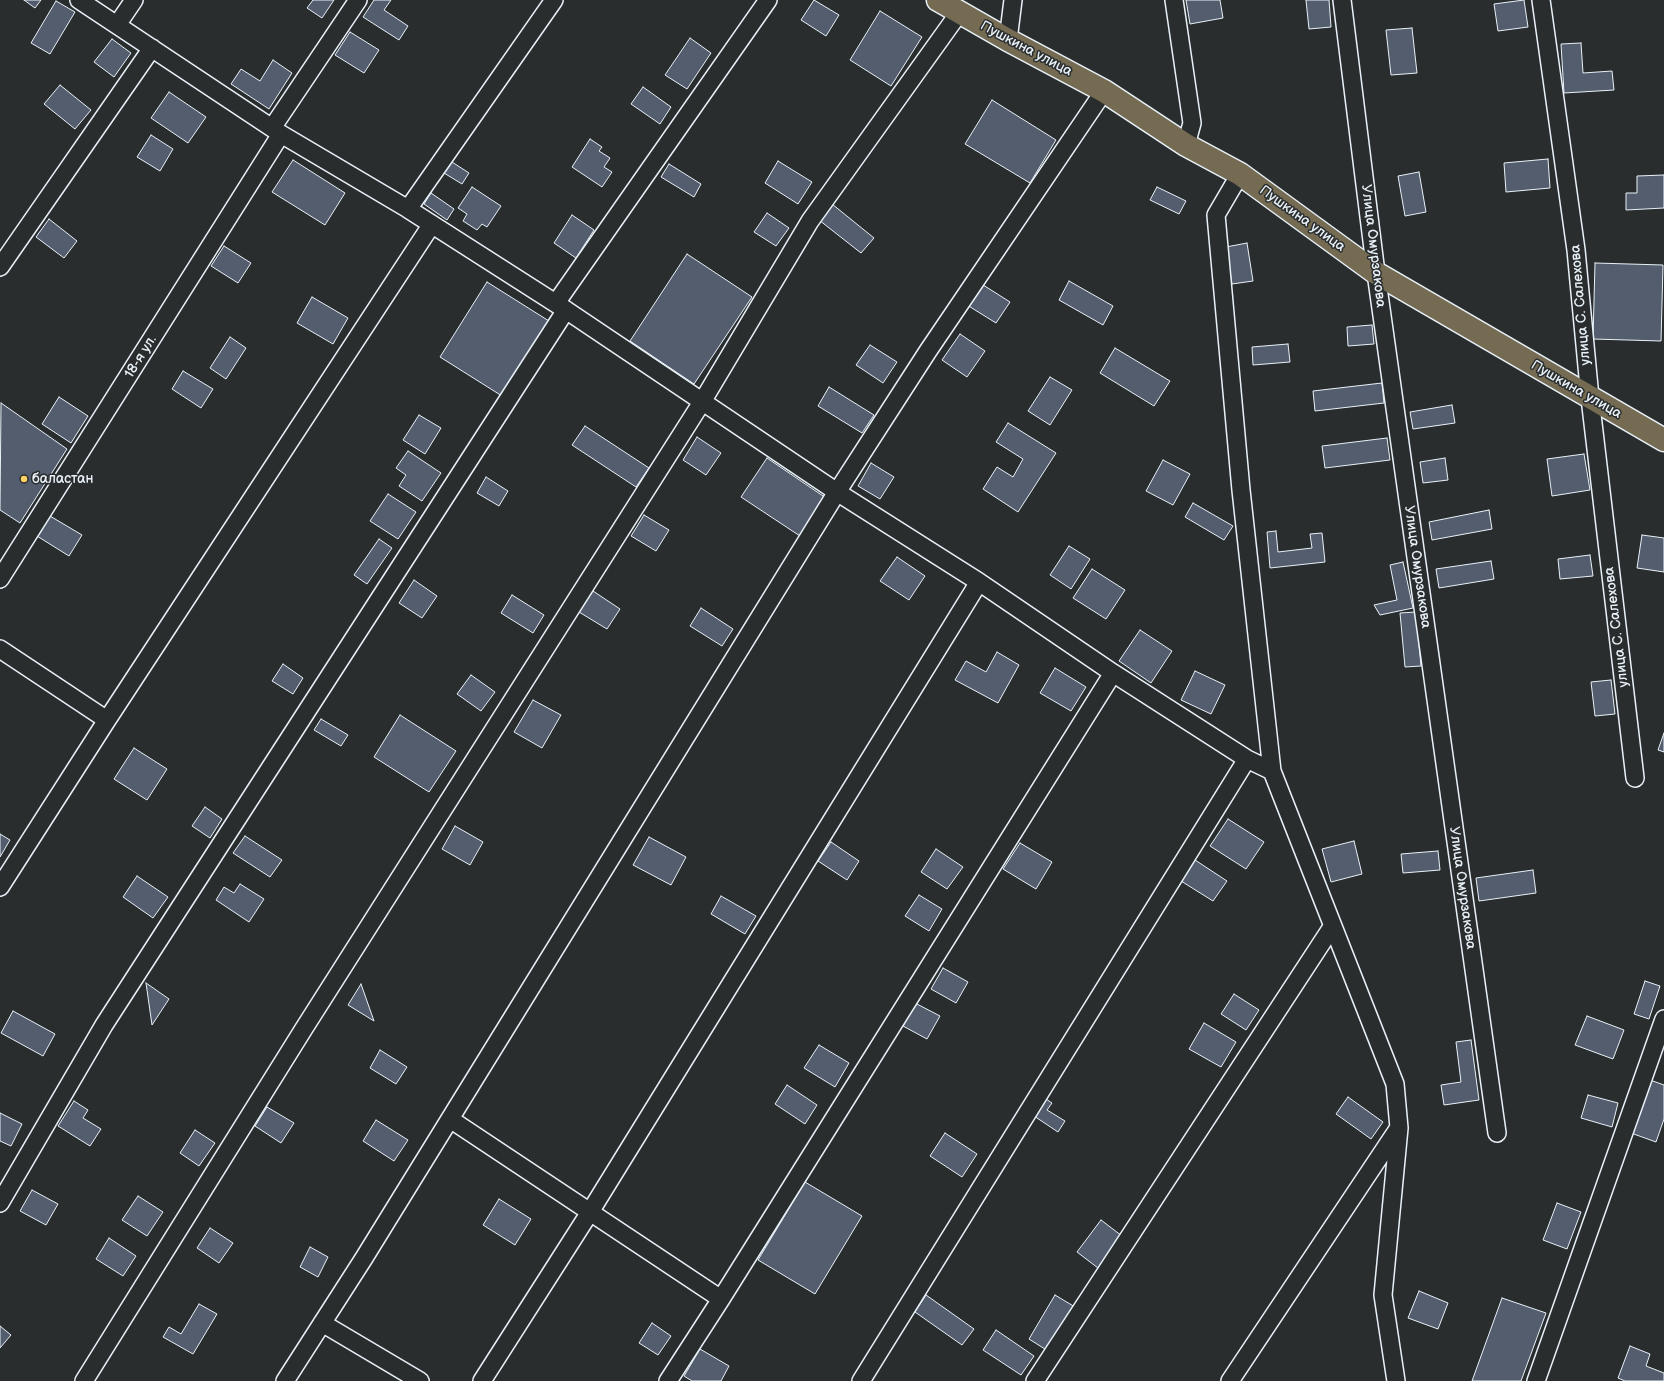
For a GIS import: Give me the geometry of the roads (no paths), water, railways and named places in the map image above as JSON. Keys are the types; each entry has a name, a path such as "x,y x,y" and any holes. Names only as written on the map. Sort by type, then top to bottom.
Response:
{"highway":[{"name":"Пушкина улица","path":"938,0 1008,40 1104,91 1186,145 1240,174 1376,273 1664,440"}],"street":[{"path":"78,0 277,131 408,209 561,307 837,492 979,582 1113,673 1247,759 1272,771"},
{"path":"117,25 134,0"},
{"name":"18-я ул.","path":"0,579 358,0"},
{"path":"408,209 554,0"},
{"path":"0,1203 104,1025 561,307 768,0"},
{"path":"1008,40 1013,0"},
{"path":"1174,0 1192,123 1186,145"},
{"name":"Улица Омурзакова","path":"1342,0 1376,273 1497,1133"},
{"name":"улица С. Салехова","path":"1541,0 1576,250 1590,398 1635,778"},
{"path":"84,1381 303,1030 702,402 810,222 959,13"},
{"path":"0,267 152,48"},
{"path":"285,1381 450,1119 837,492 928,351 1104,91"},
{"path":"1240,174 1216,215 1241,490 1272,771 1332,927 1395,1084 1399,1128 1383,1295 1396,1381"},
{"path":"0,887 107,720 432,224"},
{"path":"482,1381 590,1212 979,582"},
{"path":"0,649 107,720"},
{"path":"668,1381 721,1299 1113,673"},
{"path":"861,1381 1247,759"},
{"path":"1035,1381 1332,927"},
{"path":"1536,1381 1664,1019"},
{"path":"450,1119 721,1299"},
{"path":"1230,1381 1399,1128"},
{"path":"322,1323 420,1381"}],"place":[{"name":"баластан","path":"24,479"}]}
